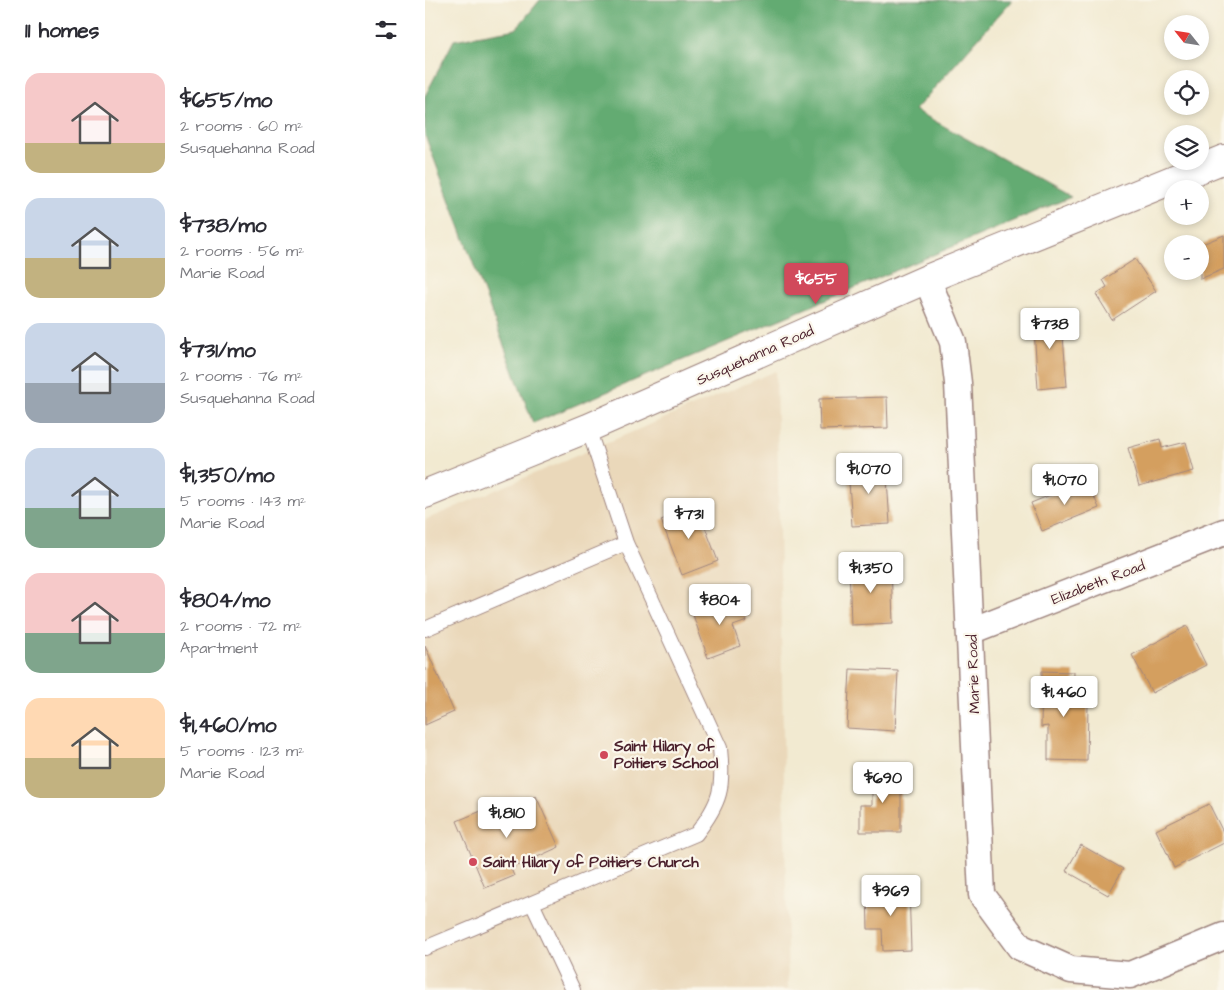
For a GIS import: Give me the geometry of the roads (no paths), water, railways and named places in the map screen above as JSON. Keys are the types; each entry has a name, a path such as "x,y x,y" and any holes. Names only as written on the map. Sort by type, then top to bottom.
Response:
{"main road":[{"name":"Susquehanna Road","path":"425,494 588,428 927,279 1224,159"}],"street":[{"name":"Marie Road","path":"927,279 953,342 958,383 982,895 1020,947 1071,970 1129,975 1224,936"},
{"name":"Elizabeth Road","path":"971,631 1224,532"}],"lane":[{"path":"425,948 696,834 713,812 723,778 719,748 626,543 588,428"},
{"path":"425,630 626,543"},
{"path":"533,903 573,990"}],"place":[{"name":"Saint Hilary of Poitiers School","path":"604,755"},
{"name":"Saint Hilary of Poitiers Church","path":"473,862"}]}
